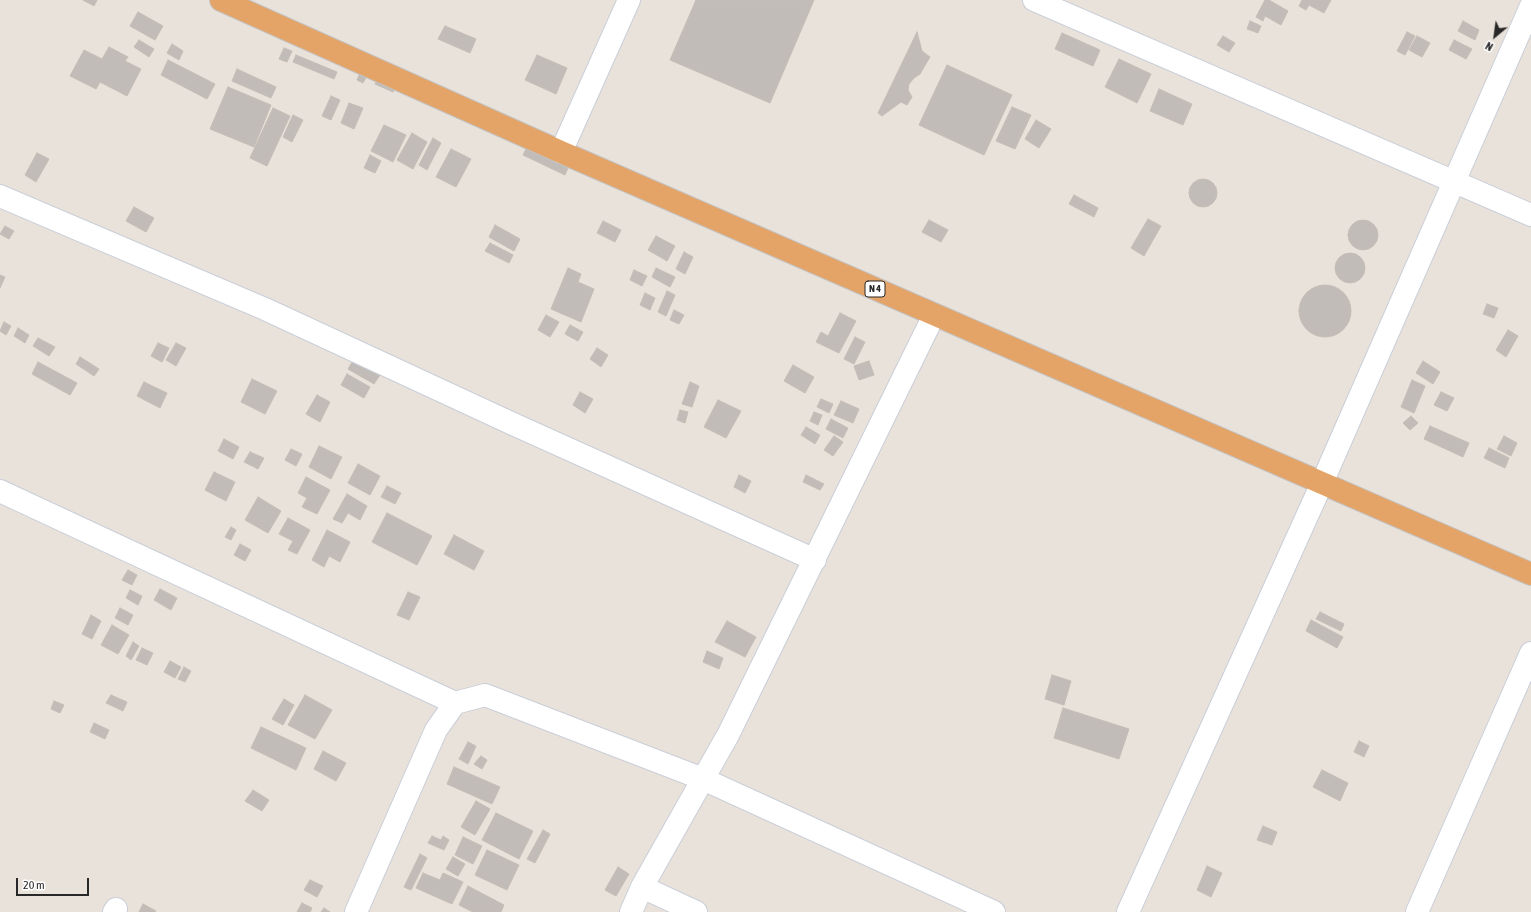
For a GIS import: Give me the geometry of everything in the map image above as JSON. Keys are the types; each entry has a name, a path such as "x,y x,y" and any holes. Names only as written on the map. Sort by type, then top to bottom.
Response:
{"highway":[{"name":"N 4","path":"221,0 561,152 1531,574"}],"street":[{"path":"561,152 630,0"},
{"path":"1034,0 1073,8 1453,182 1531,215"},
{"path":"1128,912 1322,483 1531,6"},
{"path":"0,196 265,309 513,424 815,560"},
{"path":"631,912 642,887 704,780 728,735 934,315"},
{"path":"0,491 455,704"},
{"path":"1418,912 1531,653"},
{"path":"356,912 436,730 455,704 485,695 704,780 994,912"},
{"path":"642,887 696,912"}],"building":[{"path":"83,0 97,0 94,6"},
{"path":"696,0 814,0 770,103 670,60"},
{"path":"1265,0 1269,0 1288,11 1281,25 1265,16 1263,21 1256,17"},
{"path":"1302,0 1331,0 1324,13 1309,5 1306,10 1299,6"},
{"path":"138,12 163,26 155,40 130,26"},
{"path":"1250,21 1261,26 1258,33 1247,29"},
{"path":"1463,21 1479,30 1475,40 1458,31"},
{"path":"445,26 476,39 470,53 438,39"},
{"path":"917,32 922,51 930,57 920,74 909,84 908,90 912,97 907,105 901,102 882,116 878,113"},
{"path":"1407,32 1415,36 1405,55 1397,51"},
{"path":"1062,33 1100,50 1093,66 1055,49"},
{"path":"1223,36 1235,43 1229,52 1217,45"},
{"path":"1417,36 1430,43 1422,57 1409,50"},
{"path":"139,40 154,49 149,57 134,47"},
{"path":"1454,40 1472,49 1466,59 1449,50"},
{"path":"172,44 183,51 179,60 167,53"},
{"path":"109,47 128,57 125,61 141,69 127,96 100,82 96,89 70,76 84,50 102,59"},
{"path":"284,48 292,51 287,62 279,59"},
{"path":"296,55 337,72 334,79 293,62"},
{"path":"537,55 567,68 556,94 525,80"},
{"path":"1119,59 1151,74 1137,103 1105,87"},
{"path":"168,60 215,84 207,99 161,75"},
{"path":"947,65 1012,95 984,155 919,125"},
{"path":"237,69 276,87 271,98 232,81"},
{"path":"361,71 368,74 363,83 357,80"},
{"path":"378,79 395,87 393,92 375,84"},
{"path":"228,87 271,105 254,147 210,129"},
{"path":"1159,89 1192,104 1183,125 1150,111"},
{"path":"331,96 340,100 331,120 322,116"},
{"path":"349,103 363,108 354,129 341,123"},
{"path":"1012,107 1031,115 1015,149 996,141"},
{"path":"273,108 290,116 267,166 250,158"},
{"path":"293,115 303,120 292,142 283,137"},
{"path":"1036,120 1051,129 1039,148 1025,139"},
{"path":"384,125 406,135 393,162 371,151"},
{"path":"412,133 427,142 413,169 397,160"},
{"path":"433,138 441,143 427,170 419,165"},
{"path":"528,145 569,165 565,175 523,155"},
{"path":"451,149 471,159 456,187 436,177"},
{"path":"37,153 49,159 36,182 25,175"},
{"path":"370,155 381,161 375,173 364,168"},
{"path":"1203,179 1213,183 1217,193 1213,203 1203,207 1193,203 1189,193 1193,183"},
{"path":"1074,195 1098,208 1094,217 1069,204"},
{"path":"134,207 154,218 146,232 126,221"},
{"path":"1148,219 1161,226 1144,256 1131,248"},
{"path":"929,220 948,230 941,242 922,232"},
{"path":"1363,220 1374,224 1378,235 1374,246 1363,250 1352,246 1348,235 1352,224"},
{"path":"603,221 621,230 615,242 597,233"},
{"path":"495,225 520,239 514,251 489,237"},
{"path":"5,226 14,231 9,239 0,234"},
{"path":"656,236 675,246 667,261 648,250"},
{"path":"490,243 513,255 509,263 485,251"},
{"path":"684,252 693,257 685,274 676,269"},
{"path":"1350,253 1361,257 1365,268 1361,279 1350,283 1339,279 1335,268 1339,257"},
{"path":"568,268 581,274 578,282 594,289 581,322 551,309"},
{"path":"656,268 675,277 670,287 652,277"},
{"path":"634,270 647,276 642,286 630,280"},
{"path":"0,275 5,277 0,288"},
{"path":"1320,285 1330,285 1344,292 1351,306 1351,316 1344,330 1330,337 1320,337 1310,333 1303,326 1299,316 1299,306 1303,296 1310,289"},
{"path":"667,291 675,295 666,316 658,312"},
{"path":"645,293 655,298 650,310 640,305"},
{"path":"1487,304 1498,308 1494,318 1483,314"},
{"path":"674,310 684,315 679,324 670,320"},
{"path":"840,313 856,321 839,353 816,342 821,332 828,336"},
{"path":"546,315 559,322 550,337 538,330"},
{"path":"4,322 11,326 6,335 0,331"},
{"path":"570,325 583,332 578,341 565,334"},
{"path":"18,328 29,335 25,343 14,336"},
{"path":"1508,330 1518,336 1506,357 1496,350"},
{"path":"855,337 865,342 854,364 844,359"},
{"path":"38,338 55,347 49,356 33,346"},
{"path":"158,343 169,348 162,362 151,356"},
{"path":"176,343 186,348 176,366 166,360"},
{"path":"597,348 608,355 601,367 590,359"},
{"path":"80,357 99,369 94,376 76,364"},
{"path":"354,359 380,375 374,384 348,369"},
{"path":"869,361 874,375 859,380 854,366"},
{"path":"1423,361 1440,372 1433,384 1416,373"},
{"path":"38,362 77,383 70,395 32,374"},
{"path":"793,365 814,377 805,393 784,381"},
{"path":"347,374 370,387 364,398 341,385"},
{"path":"252,379 277,391 265,414 241,402"},
{"path":"1412,380 1425,386 1414,413 1401,407"},
{"path":"144,382 167,393 160,408 137,396"},
{"path":"690,382 699,386 692,407 682,404"},
{"path":"580,392 593,399 585,413 573,405"},
{"path":"1441,392 1454,398 1447,411 1434,405"},
{"path":"317,395 330,402 320,422 306,414"},
{"path":"821,399 833,404 829,413 817,407"},
{"path":"718,400 741,411 726,438 704,427"},
{"path":"841,401 859,409 853,423 834,415"},
{"path":"680,410 688,412 685,423 677,420"},
{"path":"814,412 822,415 818,425 810,421"},
{"path":"1411,416 1418,423 1410,430 1403,423"},
{"path":"831,419 848,428 843,438 826,429"},
{"path":"1430,426 1469,443 1463,457 1424,439"},
{"path":"806,427 820,435 815,444 801,435"},
{"path":"834,436 843,442 833,456 824,450"},
{"path":"1504,436 1517,443 1511,456 1497,449"},
{"path":"224,439 239,447 233,459 218,451"},
{"path":"319,446 342,457 331,479 309,467"},
{"path":"1489,448 1509,458 1505,468 1484,458"},
{"path":"291,449 302,454 296,466 285,460"},
{"path":"250,452 264,458 258,469 244,462"},
{"path":"358,464 380,476 370,495 348,483"},
{"path":"214,472 235,482 226,501 205,490"},
{"path":"739,475 751,481 745,493 734,487"},
{"path":"806,475 824,484 820,490 803,482"},
{"path":"306,477 330,490 317,514 302,507 307,498 298,493"},
{"path":"387,486 401,493 395,504 381,497"},
{"path":"347,494 367,506 360,520 348,513 342,523 333,519"},
{"path":"258,497 281,511 268,533 245,520"},
{"path":"387,513 432,536 417,565 372,542"},
{"path":"288,518 310,530 297,554 288,550 293,541 279,534"},
{"path":"231,527 236,530 231,540 225,537"},
{"path":"327,530 350,542 340,562 329,556 324,567 312,560"},
{"path":"454,535 484,551 474,570 444,554"},
{"path":"240,544 251,550 245,561 234,555"},
{"path":"128,570 137,575 132,585 122,580"},
{"path":"160,589 177,598 171,610 154,600"},
{"path":"130,590 142,596 138,605 126,598"},
{"path":"408,592 420,597 409,620 397,615"},
{"path":"120,608 133,615 128,625 115,618"},
{"path":"1320,612 1344,624 1341,631 1316,619"},
{"path":"91,615 101,621 92,639 82,634"},
{"path":"1311,620 1343,637 1337,648 1306,631"},
{"path":"727,621 756,637 745,657 715,642"},
{"path":"112,625 129,635 118,654 101,645"},
{"path":"133,642 139,646 131,660 126,656"},
{"path":"142,648 153,653 147,665 136,660"},
{"path":"707,651 723,658 719,669 703,662"},
{"path":"170,661 181,667 175,678 164,672"},
{"path":"184,667 191,671 185,682 178,679"},
{"path":"1052,675 1071,681 1064,705 1045,699"},
{"path":"111,695 127,702 123,711 106,703"},
{"path":"305,695 332,710 315,739 288,725"},
{"path":"284,699 294,705 283,725 272,719"},
{"path":"54,701 64,705 60,713 51,709"},
{"path":"1063,708 1129,729 1119,759 1054,738"},
{"path":"94,723 109,730 105,739 90,732"},
{"path":"261,727 306,748 296,770 251,748"},
{"path":"1359,741 1369,746 1364,757 1354,752"},
{"path":"468,742 476,746 468,764 459,759"},
{"path":"323,751 346,763 336,781 314,769"},
{"path":"481,756 487,760 482,769 474,764"},
{"path":"454,767 500,787 492,804 447,784"},
{"path":"1322,770 1348,783 1340,801 1313,787"},
{"path":"253,790 269,800 262,811 245,801"},
{"path":"476,801 490,809 475,835 461,827"},
{"path":"496,813 533,831 519,859 482,840"},
{"path":"1263,826 1277,832 1272,845 1257,840"},
{"path":"543,830 550,834 535,863 527,859"},
{"path":"432,836 441,840 443,836 449,840 444,850 428,843"},
{"path":"463,837 482,846 473,864 455,855"},
{"path":"487,850 519,865 507,890 475,875"},
{"path":"420,854 427,858 411,890 404,887"},
{"path":"453,857 465,864 458,876 446,869"},
{"path":"1207,866 1222,873 1211,897 1197,890"},
{"path":"618,867 629,874 616,896 605,890"},
{"path":"423,873 440,880 443,873 463,882 452,904 416,888"},
{"path":"310,880 323,886 317,897 304,890"},
{"path":"468,886 504,905 501,912 473,912 459,905"},
{"path":"302,903 312,908 310,912 297,912"},
{"path":"143,904 156,911 139,912"},
{"path":"324,908 330,912 321,912"}]}
